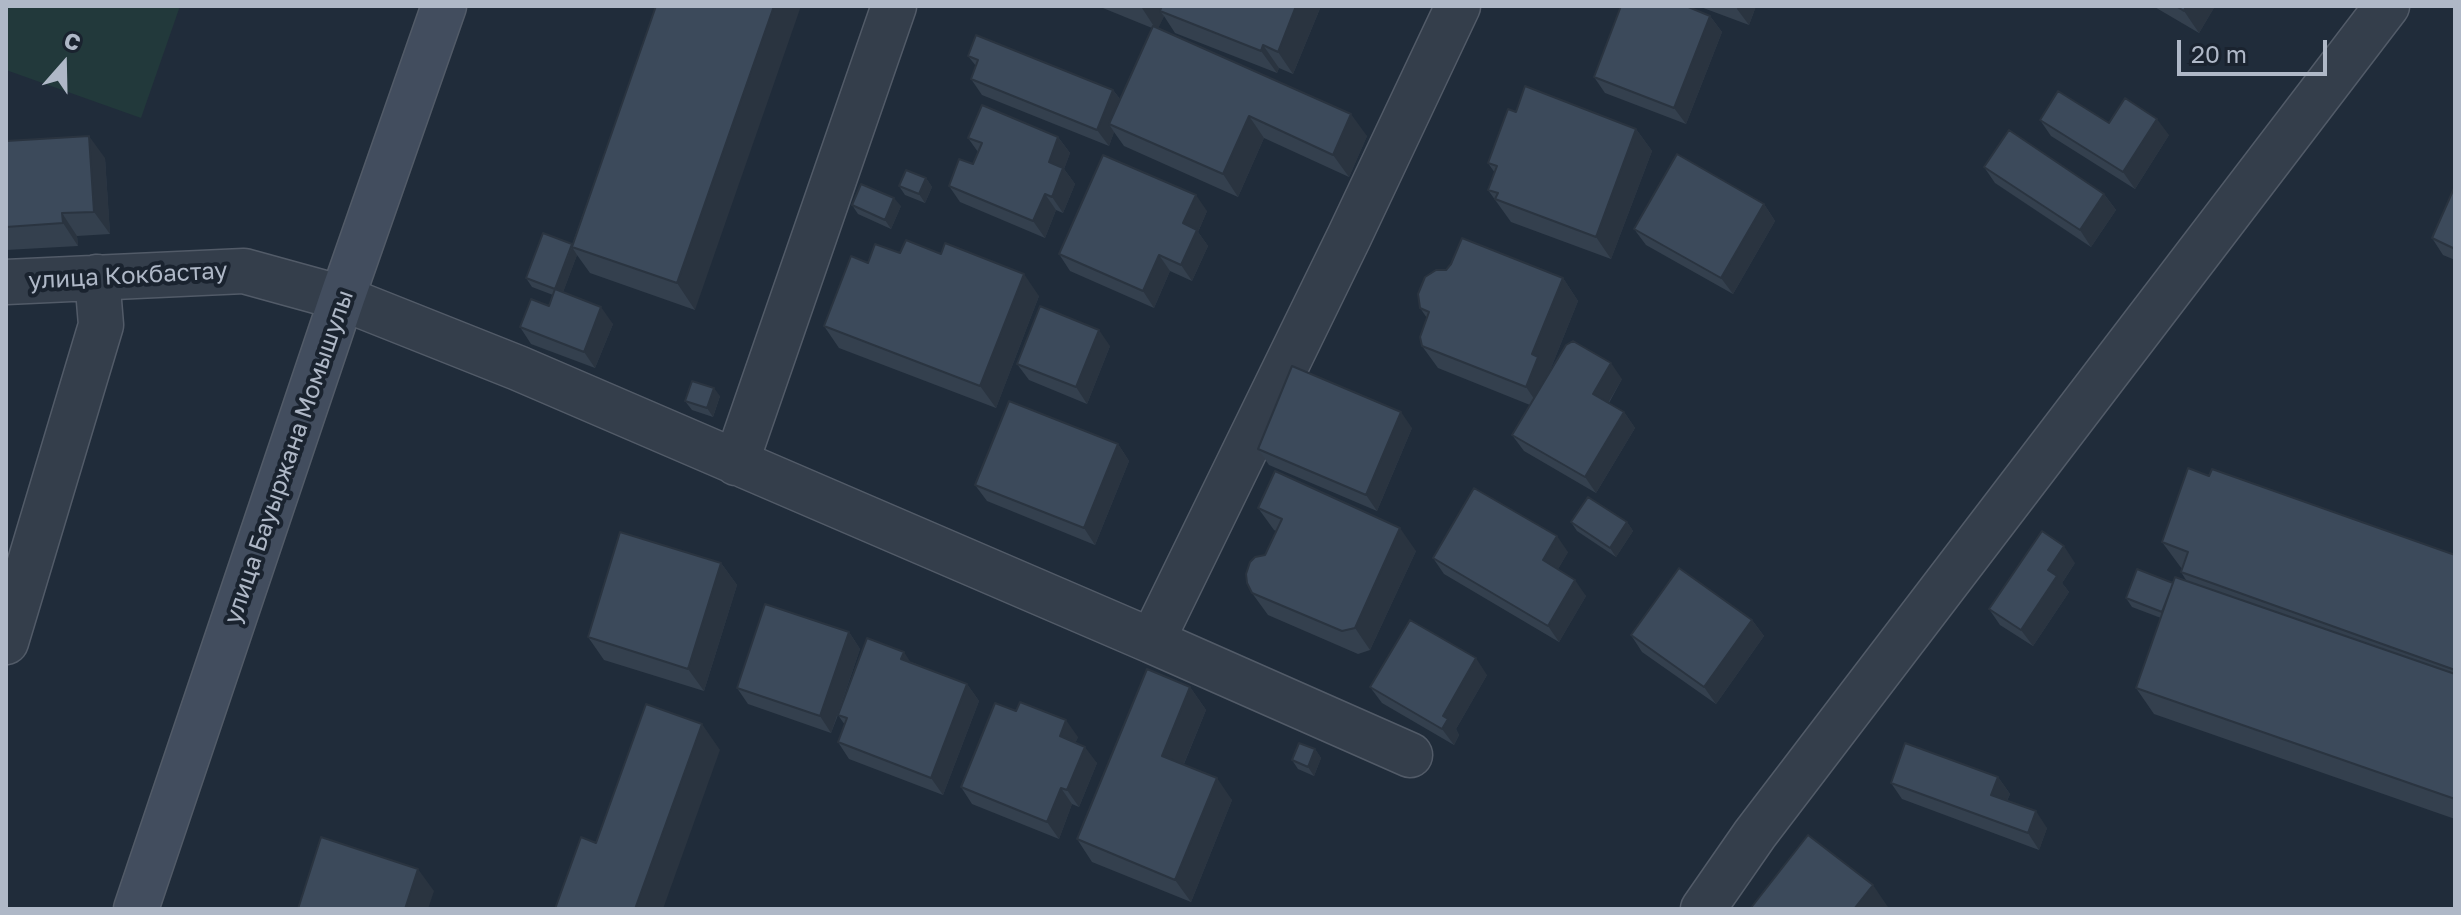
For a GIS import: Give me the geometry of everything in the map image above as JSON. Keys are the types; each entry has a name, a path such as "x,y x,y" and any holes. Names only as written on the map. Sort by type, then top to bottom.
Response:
{"street":[{"name":"улица Бауыржана Момышулы","path":"136,909 444,6"},
{"path":"736,463 894,6"},
{"path":"1152,641 1458,6"},
{"path":"1703,909 1774,809 2387,6"},
{"name":"улица Кокбастау","path":"6,282 244,271 342,298 518,368 1410,755"},
{"path":"6,642 101,325 97,277"}],"green space":[{"path":"6,6 180,6 141,118 6,70"}],"building":[{"path":"656,6 774,6 677,283 572,247"},
{"path":"1162,6 1296,6 1278,52 1263,45 1261,51 1160,11"},
{"path":"1621,6 1686,6 1710,16 1674,108 1594,77"},
{"path":"1153,26 1351,114 1333,155 1249,116 1223,174 1109,124"},
{"path":"976,35 1113,90 1097,130 971,79 978,60 968,56"},
{"path":"1525,86 1636,129 1596,237 1495,199 1498,193 1488,190 1497,166 1488,163 1508,109 1516,112"},
{"path":"2058,91 2109,123 2125,98 2157,119 2123,172 2040,120"},
{"path":"982,105 1058,137 1049,162 1063,168 1052,197 1045,194 1033,221 949,186 959,159 973,164 982,143 968,138"},
{"path":"2009,130 2104,194 2080,230 1984,167"},
{"path":"89,136 94,212 62,213 63,223 6,227 6,141"},
{"path":"1677,154 1764,204 1721,278 1634,229"},
{"path":"1103,155 1196,195 1183,223 1197,230 1181,265 1159,255 1143,291 1059,254"},
{"path":"906,170 926,178 919,194 899,186"},
{"path":"861,184 894,198 885,220 852,205"},
{"path":"2455,186 2455,249 2432,238"},
{"path":"543,233 572,244 555,289 526,278"},
{"path":"1462,238 1563,278 1532,354 1538,357 1526,387 1422,346 1420,337 1429,312 1420,308 1418,294 1425,277 1436,270 1446,270 1451,264"},
{"path":"906,240 941,254 945,243 1024,274 980,386 824,326 851,256 868,263 875,244 900,253"},
{"path":"555,289 601,307 584,352 520,327 531,299 549,306"},
{"path":"1040,306 1099,330 1076,387 1017,364"},
{"path":"1573,341 1611,363 1593,394 1624,412 1585,477 1512,435 1566,345"},
{"path":"1292,366 1401,412 1366,495 1258,449"},
{"path":"692,381 714,388 707,408 685,401"},
{"path":"1009,401 1118,444 1084,528 975,485"},
{"path":"2188,468 2209,476 2212,469 2455,555 2455,670 2181,572 2188,552 2162,542"},
{"path":"1275,471 1400,528 1355,628 1342,631 1252,593 1246,574 1250,562 1255,557 1265,555 1282,519 1258,508"},
{"path":"1474,488 1557,536 1543,560 1575,580 1548,626 1433,558"},
{"path":"1588,497 1627,522 1610,548 1571,522"},
{"path":"2042,531 2064,546 2048,570 2057,576 2021,630 1989,609"},
{"path":"620,532 721,563 688,669 588,637"},
{"path":"1679,568 1752,620 1704,687 1631,635"},
{"path":"2137,569 2173,583 2162,612 2126,598"},
{"path":"2175,577 2455,674 2455,799 2136,688"},
{"path":"765,604 849,632 820,716 737,688"},
{"path":"1410,620 1476,658 1443,716 1448,719 1442,729 1370,687"},
{"path":"867,638 904,652 901,659 967,684 931,778 838,742 847,718 838,715"},
{"path":"1147,669 1190,687 1162,756 1217,778 1175,880 1077,839"},
{"path":"1020,702 1066,720 1060,736 1085,747 1067,790 1061,788 1047,822 961,787 995,703 1016,711"},
{"path":"646,704 702,724 635,909 555,909 581,837 596,843"},
{"path":"1299,743 1315,749 1308,767 1292,760"},
{"path":"1905,743 1998,777 1991,795 2036,811 2028,833 1891,783"},
{"path":"1808,835 1873,885 1854,909 1750,909"},
{"path":"321,837 418,869 405,909 298,909"}]}
